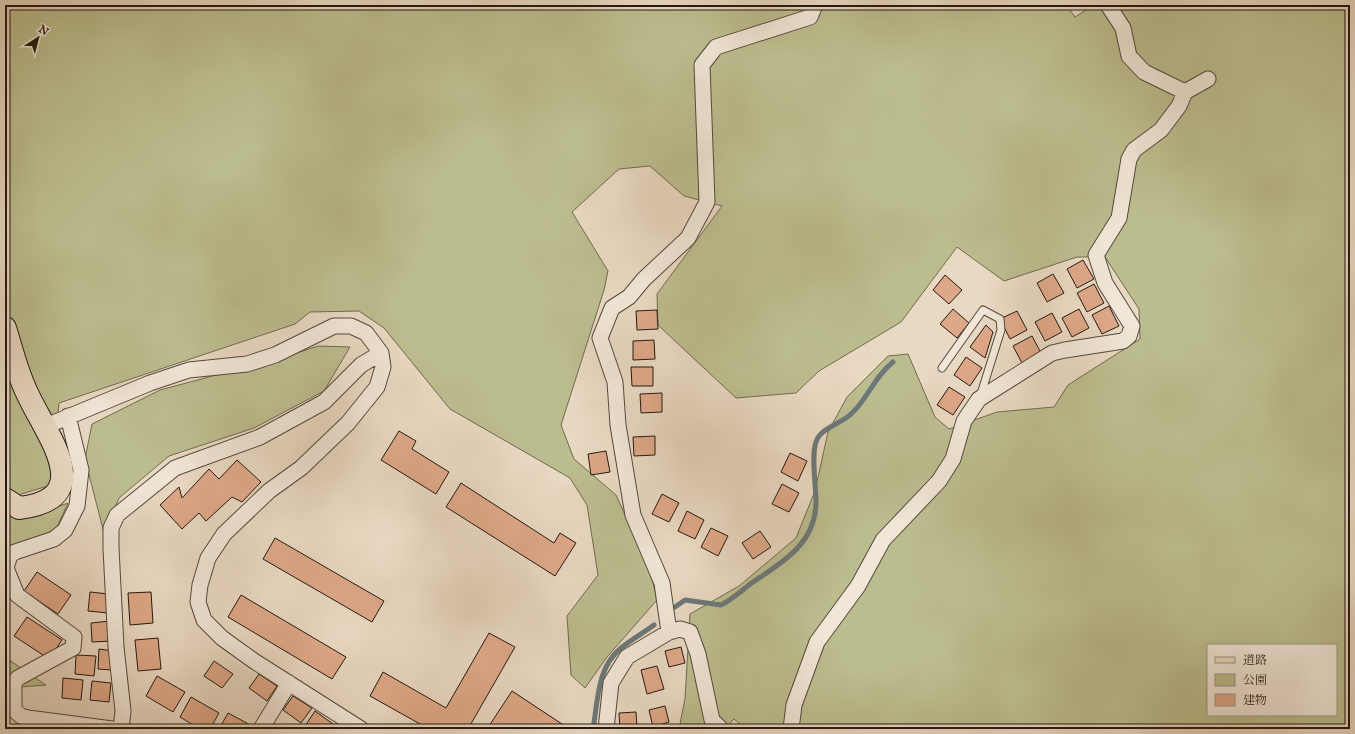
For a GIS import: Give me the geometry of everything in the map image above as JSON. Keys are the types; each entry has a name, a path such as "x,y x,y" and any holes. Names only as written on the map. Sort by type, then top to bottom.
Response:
{"main road":[{"path":"5,328 24,387 46,426 63,465 63,481 53,497 33,507 19,508 5,499"}],"street":[{"path":"669,632 662,583 633,515 618,426 615,382 600,338 612,308 629,297 644,279 688,238 707,202 702,65 716,47 810,17 815,5"},
{"path":"1108,5 1122,28 1129,56 1144,72 1185,92"},
{"path":"791,729 794,705 817,642 858,586 883,540 939,481 953,459 964,421 979,399 1052,353 1123,341 1129,336 1132,326 1105,283 1096,255 1118,218 1130,159 1134,150 1161,130 1179,106 1185,92 1208,79"},
{"path":"46,426 150,383 189,370 247,364 275,355 334,326 351,326 366,333 381,353 383,367 377,387 348,424 301,468 269,491 243,513 224,534 208,558 200,585 198,602 204,620 222,638 254,661 361,729"},
{"path":"121,729 123,711 116,647 111,548 111,528 116,514 175,468 260,437 324,402 361,365 381,353"},
{"path":"68,416 81,470 77,506 65,530 54,540 10,555 6,568 17,595 74,637 73,648 18,678 14,684 14,710 21,716 28,718 112,729"},
{"path":"606,729 611,683 626,657 669,632 680,629 690,632 698,654 712,720 722,729"},
{"path":"261,729 289,683"}],"lane":[{"path":"942,368 983,310 1000,319 1001,330 979,399"}],"green space":[{"path":"5,5 1066,5 1075,17 1094,5 1350,5 1350,729 746,729 734,719 724,729 679,729 685,699 690,614 739,586 796,538 815,491 828,432 847,397 888,356 908,354 935,417 949,429 997,412 1054,407 1068,385 1140,339 1139,309 1105,257 1077,257 1004,281 957,247 901,322 819,371 796,393 736,398 658,325 657,294 722,206 684,196 650,166 619,169 572,212 608,271 604,290 561,425 574,459 616,495 650,570 657,600 607,657 585,688 571,675 567,616 598,575 587,505 570,478 450,409 384,328 359,311 310,312 295,324 59,403 51,485 15,496 5,492"},
{"path":"318,346 350,347 324,391 254,428 169,456 119,498 104,533 85,459 92,424 160,390 291,355"},
{"path":"68,503 57,527 5,562 5,510 31,516"},
{"path":"5,657 46,685 8,688 5,716"}],"building":[{"path":"1083,260 1094,279 1077,288 1067,269"},
{"path":"1053,274 1064,293 1047,302 1037,283"},
{"path":"945,275 962,290 949,304 933,290"},
{"path":"1094,284 1104,303 1087,312 1077,293"},
{"path":"1109,306 1119,326 1102,334 1092,315"},
{"path":"953,309 969,323 957,338 940,324"},
{"path":"1079,309 1089,328 1072,337 1062,318"},
{"path":"657,310 658,329 637,330 636,311"},
{"path":"1017,311 1027,330 1010,339 1000,319"},
{"path":"1052,313 1062,332 1045,341 1035,322"},
{"path":"986,325 993,332 985,358 970,347"},
{"path":"1032,336 1041,353 1022,363 1013,346"},
{"path":"654,340 655,359 633,360 633,341"},
{"path":"966,357 982,368 970,386 954,375"},
{"path":"631,367 653,367 653,386 632,386"},
{"path":"949,387 965,397 953,415 937,405"},
{"path":"662,393 662,412 641,413 640,394"},
{"path":"399,431 416,441 412,449 449,472 436,494 381,460"},
{"path":"655,436 655,455 634,456 633,437"},
{"path":"606,451 610,472 591,475 588,454"},
{"path":"790,453 807,461 798,481 781,472"},
{"path":"237,460 261,482 242,502 232,497 206,521 199,513 182,529 160,505 179,487 182,498 209,469 219,479"},
{"path":"461,483 554,543 560,533 576,543 555,576 446,507"},
{"path":"782,484 799,493 789,512 772,504"},
{"path":"662,494 679,503 669,522 652,514"},
{"path":"687,511 704,520 695,539 678,531"},
{"path":"711,528 728,536 718,556 701,547"},
{"path":"760,531 771,547 753,559 742,543"},
{"path":"275,538 384,601 372,622 263,559"},
{"path":"37,572 71,595 58,614 24,591"},
{"path":"90,592 109,594 108,613 88,611"},
{"path":"151,592 153,623 130,625 128,593"},
{"path":"241,595 346,657 332,679 228,617"},
{"path":"27,617 62,640 49,659 14,636"},
{"path":"110,621 112,641 92,642 91,623"},
{"path":"489,633 515,647 468,729 429,729 370,696 383,672 446,708"},
{"path":"158,638 161,669 138,671 135,640"},
{"path":"681,647 685,663 669,667 665,651"},
{"path":"99,649 113,651 111,670 98,669"},
{"path":"76,655 96,656 94,676 75,674"},
{"path":"214,661 233,674 222,688 204,676"},
{"path":"657,666 664,689 647,694 641,670"},
{"path":"259,674 277,686 267,701 249,688"},
{"path":"157,676 185,692 173,712 146,696"},
{"path":"63,678 83,680 81,700 62,698"},
{"path":"92,681 111,683 109,702 90,700"},
{"path":"512,691 565,726 563,729 487,729"},
{"path":"293,696 312,708 301,723 283,710"},
{"path":"191,697 219,713 210,729 200,729 180,717"},
{"path":"665,706 669,722 653,727 649,710"},
{"path":"315,711 333,724 330,729 310,729 305,726"},
{"path":"636,712 637,729 620,729 619,713"},
{"path":"228,713 256,728 219,729"}],"waterway":[{"path":"675,607 685,600 721,605 776,567 796,550 804,540 815,516 816,502 814,454 818,437 826,430 847,418 862,402 880,375 893,362"},
{"path":"593,729 600,685 607,665 621,648 654,625"}]}
